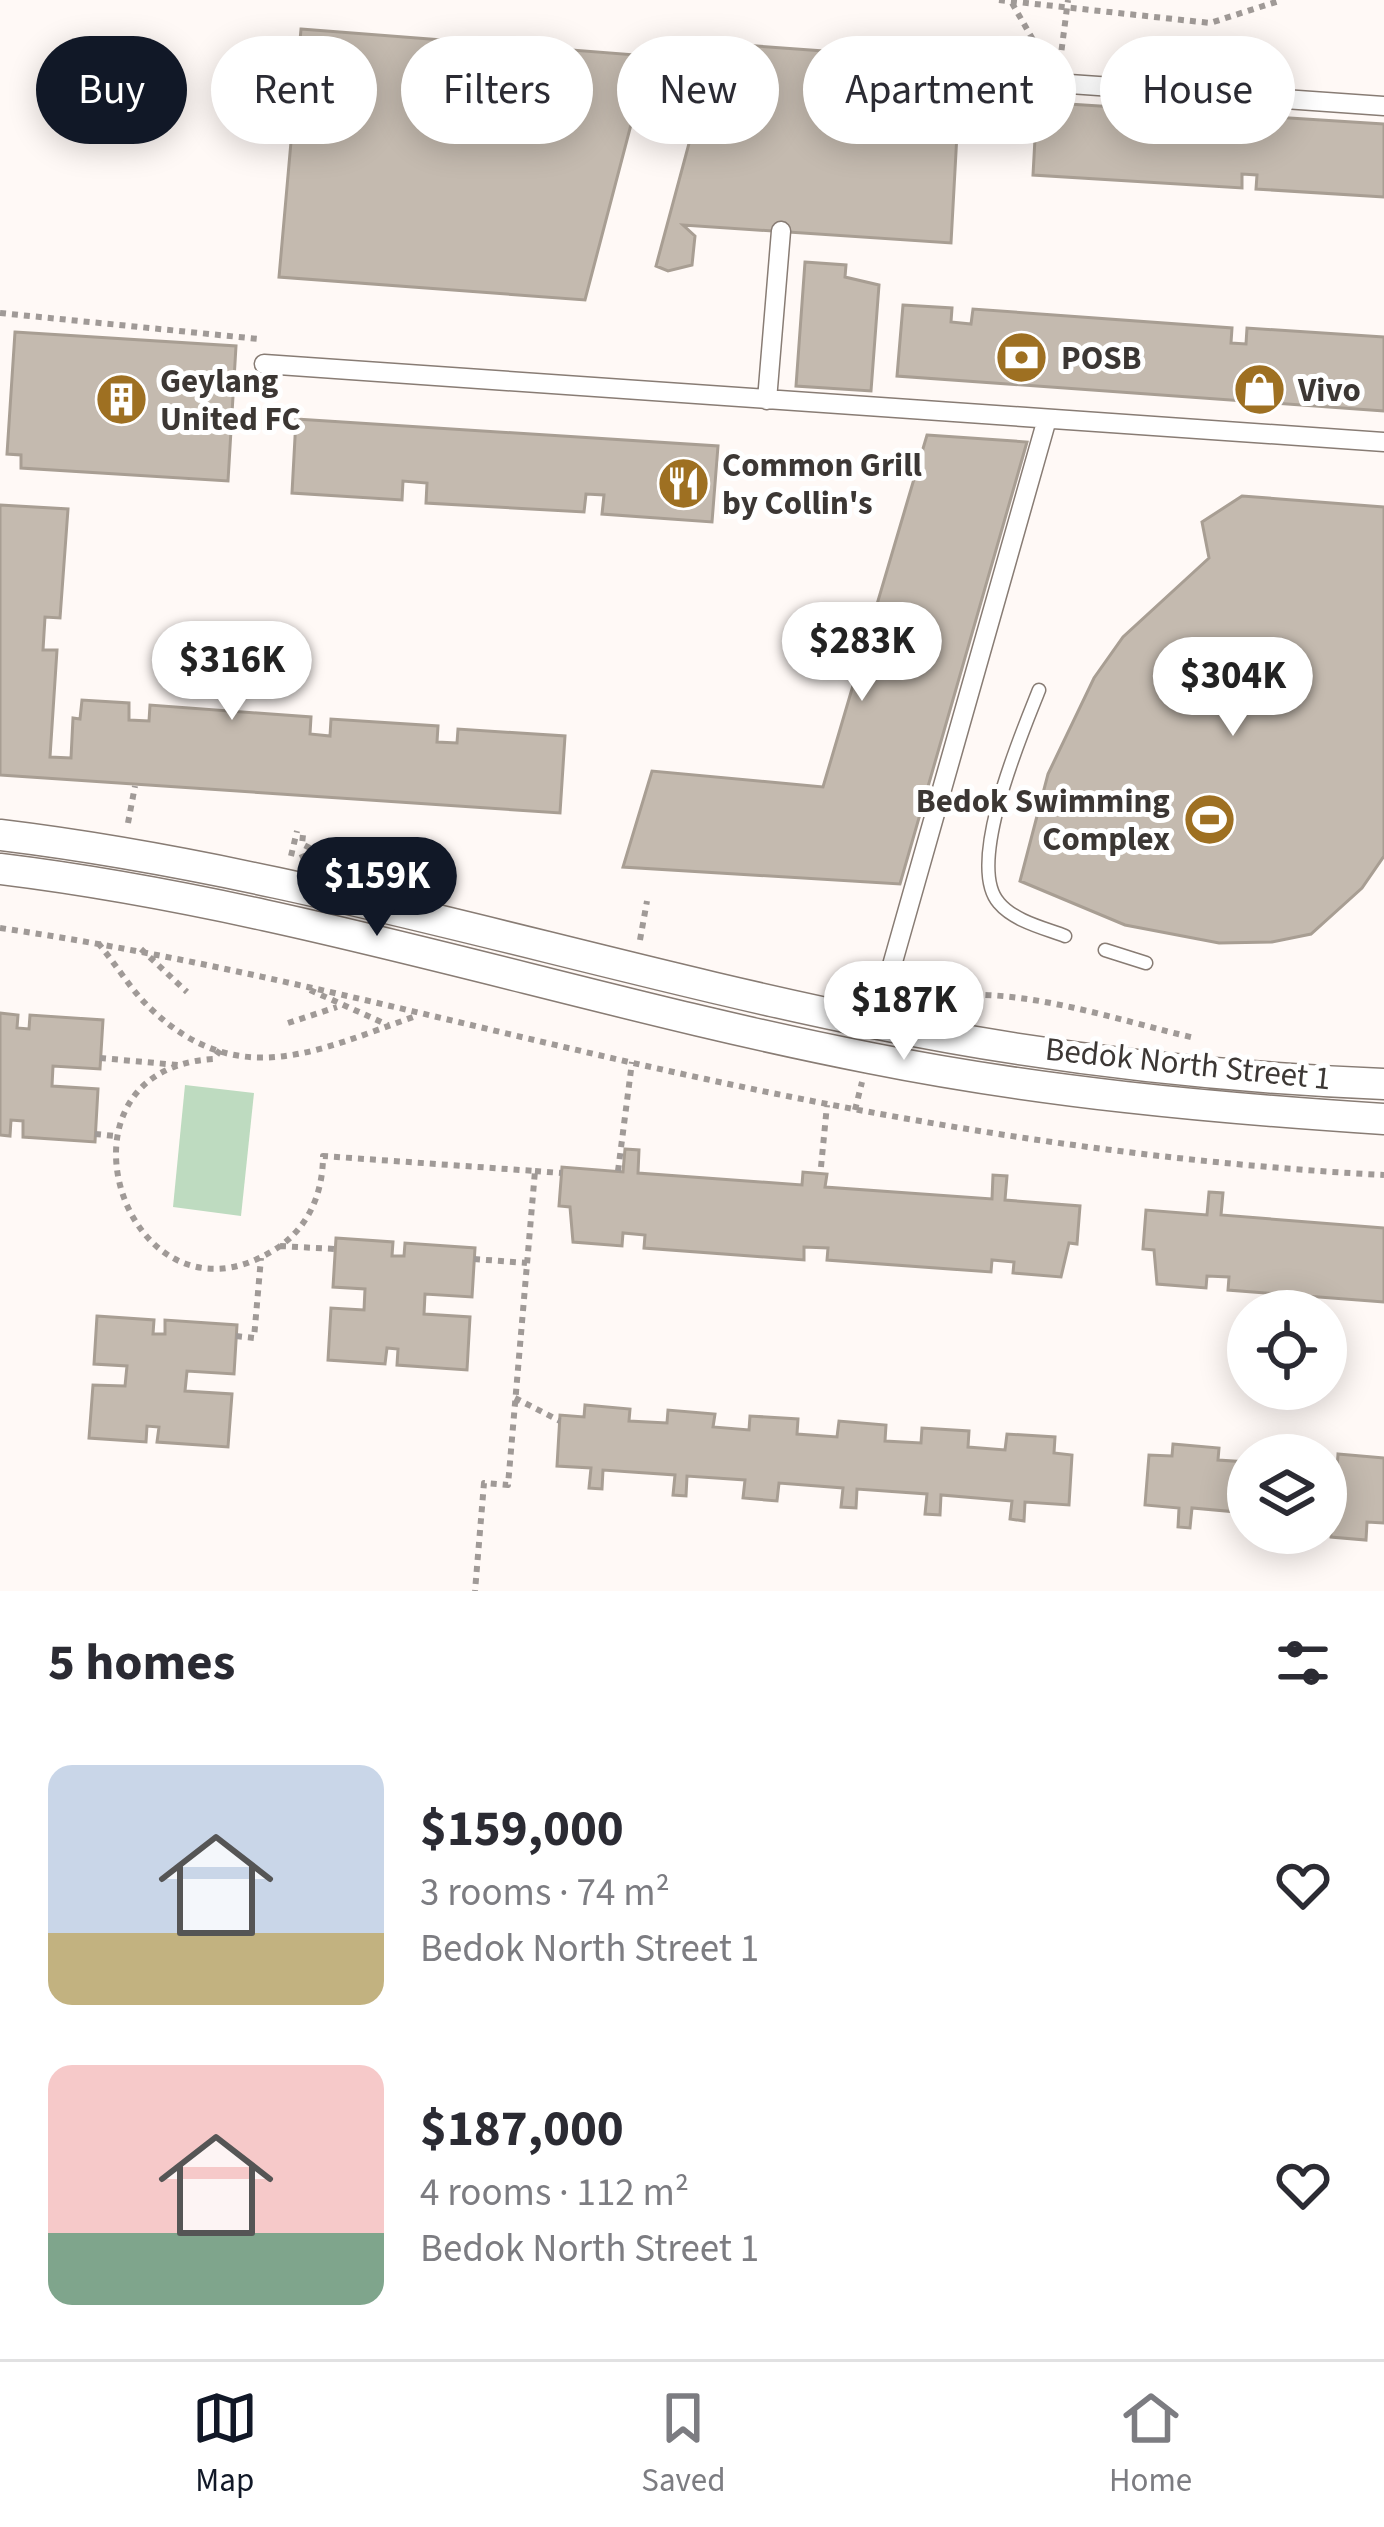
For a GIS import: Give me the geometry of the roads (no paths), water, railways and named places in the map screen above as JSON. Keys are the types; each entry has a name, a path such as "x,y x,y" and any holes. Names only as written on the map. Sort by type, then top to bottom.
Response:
{"street":[{"path":"1076,84 1384,106"},
{"path":"767,400 781,232"},
{"path":"264,364 1384,442"},
{"path":"883,997 1047,419"},
{"name":"Bedok North Street 1","path":"0,835 302,887 946,1037 1097,1060 1384,1084"},
{"name":"Bedok North Street 1","path":"0,869 196,898 939,1071 1090,1094 1384,1119"}],"lane":[{"path":"1039,690 1004,793 987,880 1011,913 1065,936"},
{"path":"1105,950 1146,963"}],"place":[{"name":"POSB","path":"1022,358"},
{"name":"Vivo","path":"1259,390"},
{"name":"Geylang United FC","path":"121,400"},
{"name":"Common Grill by Collin's","path":"683,484"},
{"name":"Bedok Swimming Complex","path":"1209,820"}]}
